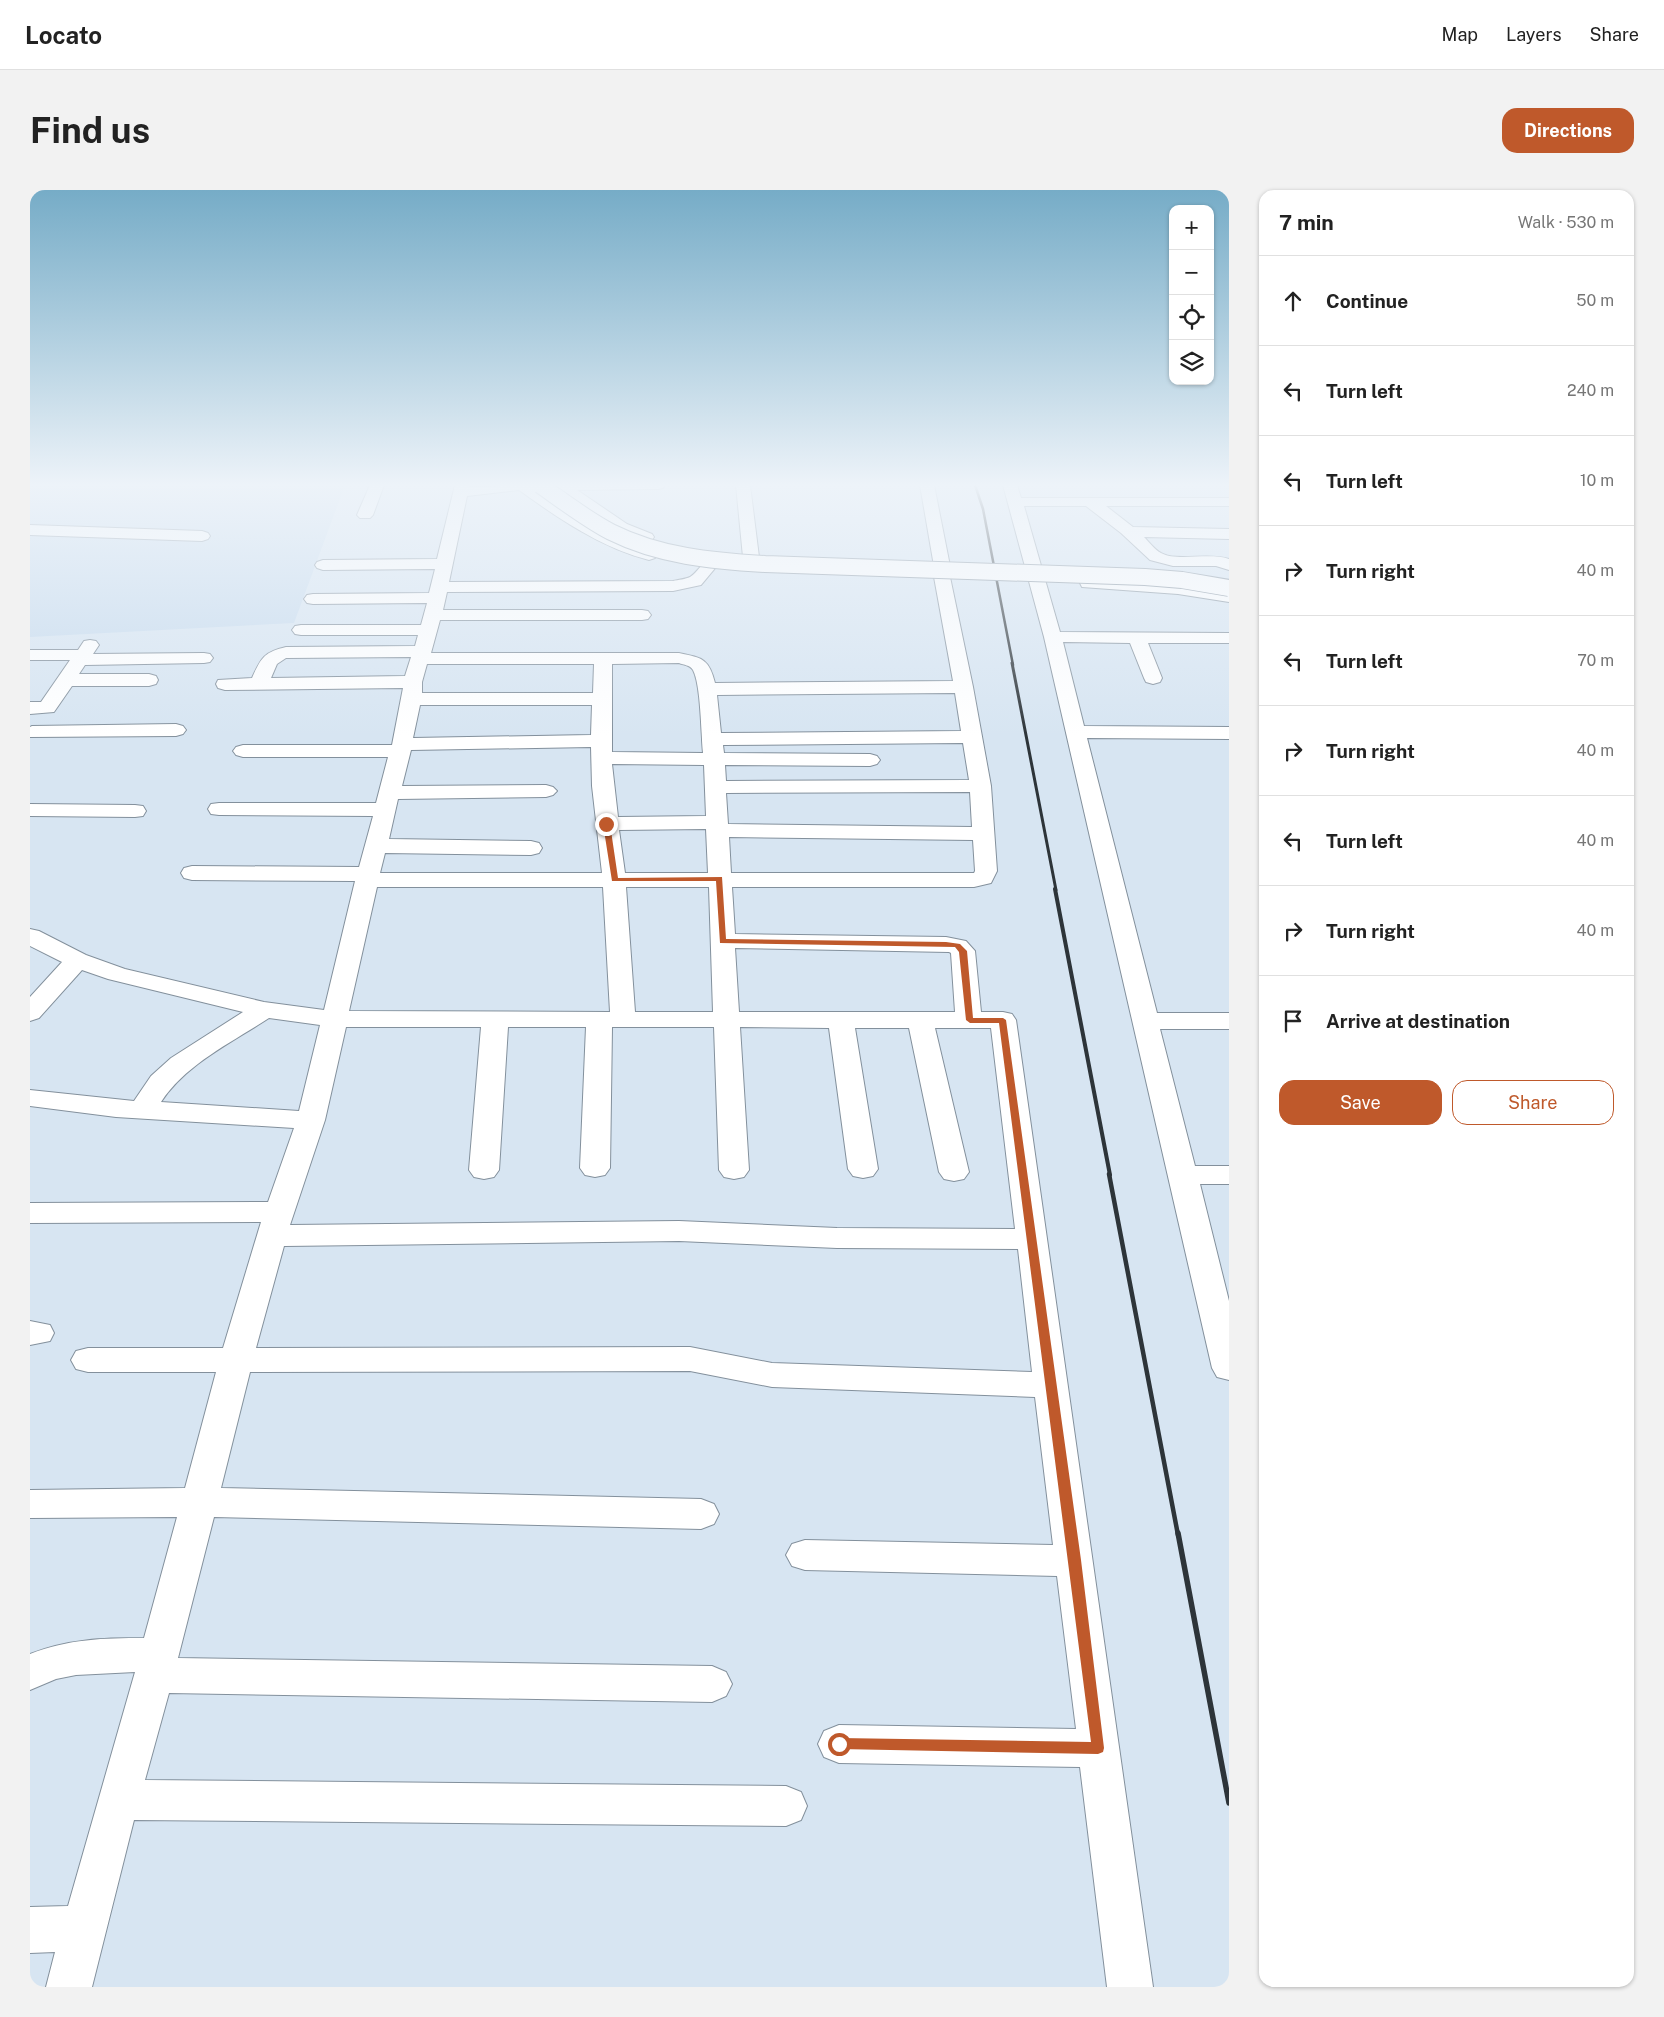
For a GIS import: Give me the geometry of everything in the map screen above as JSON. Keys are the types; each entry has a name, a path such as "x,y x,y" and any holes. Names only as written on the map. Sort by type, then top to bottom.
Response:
{"main road":[{"path":"70,1987 118,1800 157,1665 236,1360 275,1224 311,1120 442,569"},
{"path":"301,630 434,608 673,586 695,581 706,569"},
{"path":"795,569 1037,575 1148,575 1229,582"},
{"path":"902,569 942,572"},
{"path":"907,569 1144,577 1182,580 1229,588"},
{"path":"192,873 614,880 983,878 986,872 980,786 964,687 941,569"},
{"path":"1035,569 1229,1368"},
{"path":"1037,575 1178,588 1229,598"},
{"path":"313,599 434,608 642,615"},
{"path":"1053,638 1229,638"},
{"path":"1137,638 1153,678"},
{"path":"259,684 270,659 277,654 295,652 679,658 693,661 702,669 707,689 716,787 734,1170"},
{"path":"30,655 84,653 204,658"},
{"path":"84,653 66,680 39,708 31,733 176,730"},
{"path":"595,1168 611,1020 614,880 606,824 602,750 601,699 603,658"},
{"path":"66,680 149,680"},
{"path":"225,684 601,699"},
{"path":"707,689 964,687"},
{"path":"1076,732 1229,733"},
{"path":"243,751 401,747 602,750 713,749 971,736"},
{"path":"713,749 870,760"},
{"path":"716,787 980,786"},
{"path":"219,809 546,792"},
{"path":"30,810 135,811"},
{"path":"606,824 982,834"},
{"path":"377,846 532,848"},
{"path":"30,936 77,960 117,974 264,1010 336,1019 1003,1020 1130,1987"},
{"path":"723,941 946,944 957,946 963,951 970,1020"},
{"path":"30,1013 77,960"},
{"path":"142,1110 161,1082 181,1064 264,1010"},
{"path":"841,1019 863,1169"},
{"path":"484,1170 495,1020"},
{"path":"920,1020 954,1172"},
{"path":"1145,1020 1229,1020"},
{"path":"30,1098 97,1107 311,1120"},
{"path":"1182,1175 1229,1175"},
{"path":"30,1213 275,1224 679,1231 837,1238 1031,1238"},
{"path":"88,1360 690,1359 772,1375 1052,1385"},
{"path":"30,1504 200,1502 701,1514"},
{"path":"805,1555 1075,1560"},
{"path":"30,1673 49,1663 68,1658 157,1665 712,1684"},
{"path":"839,1744 1098,1748"},
{"path":"118,1800 786,1806"},
{"path":"30,1930 86,1928"}],"shaded area":[{"path":"30,569 314,569 294,623 30,637"}],"railway":[{"path":"995,569 1013,665"},
{"path":"1012,663 1056,890"},
{"path":"1055,889 1110,1175"},
{"path":"1109,1174 1178,1535"},
{"path":"1178,1533 1229,1803"}],"route":[{"path":"606,824 614,880 720,879 723,941 951,944 961,948 963,951 970,1020 1003,1020 1075,1560 1098,1748 839,1744"}]}
